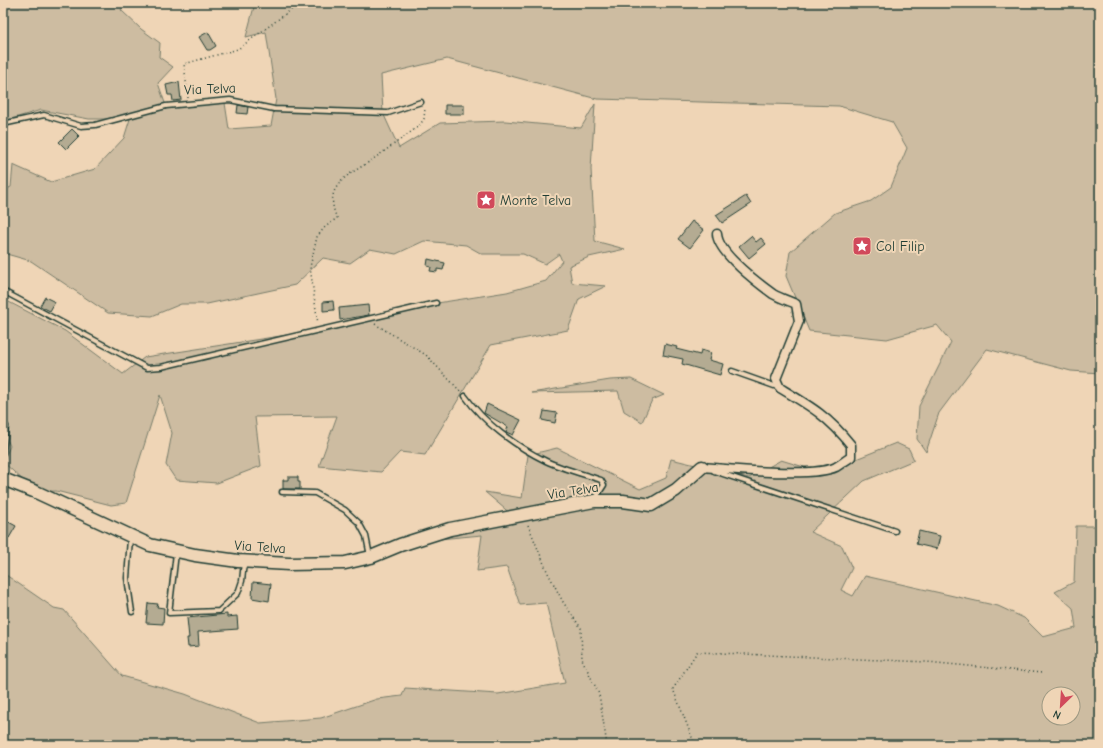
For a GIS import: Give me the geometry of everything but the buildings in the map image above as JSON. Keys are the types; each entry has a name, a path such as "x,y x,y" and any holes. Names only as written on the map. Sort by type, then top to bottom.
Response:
{"street":[{"path":"702,467 744,471 811,472 835,468 851,457 851,445 830,420 809,404 780,388 776,378 799,321 796,304 774,294 735,263 717,242 717,234"},
{"name":"Via Telva","path":"3,479 36,492 150,545 176,551 244,562 289,564 345,563 371,557 400,545 450,529 594,501 622,501 651,505 676,490 702,467"}],"lane":[{"name":"Via Telva","path":"3,124 44,115 81,126 95,125 166,106 230,100 274,109 388,113 421,102"},
{"path":"3,291 147,368 162,367 345,324 373,319 436,303"},
{"path":"732,371 780,388"},
{"path":"465,396 476,412 511,440 546,461 601,480 604,485 594,501"},
{"path":"3,422 6,426 3,452"},
{"path":"702,467 895,531"},
{"path":"282,492 315,493 345,510 359,523 366,536 371,557"},
{"path":"131,536 127,578 132,612"},
{"path":"176,551 169,613 219,611 238,593 242,581 244,562"}],"path":[{"path":"188,104 184,64 238,49 298,4 303,3"},
{"path":"319,330 310,267 317,237 324,228 337,218 334,212 334,190 350,173 367,164 419,126 424,119 426,105 421,102"},
{"path":"373,319 375,324 426,355 465,396"},
{"path":"524,514 547,571 563,602 581,628 582,660 599,694 607,745"},
{"path":"695,745 673,689 696,652 927,662 1042,673"}],"shaded area":[{"path":"3,3 125,3 121,10 141,29 160,43 159,57 173,67 158,83 166,106 225,103 229,129 271,126 276,99 266,32 246,37 255,3 1100,3 1100,373 1071,371 987,349 939,413 926,452 917,439 919,406 951,342 937,325 887,339 809,331 786,276 790,252 835,213 871,201 891,187 907,148 892,122 839,106 597,99 447,59 381,75 383,113 399,148 440,123 505,121 581,128 595,104 591,169 595,241 625,249 589,257 569,266 572,283 606,286 579,299 568,330 491,345 425,455 400,452 381,472 319,466 337,416 255,417 261,466 217,483 176,480 166,465 172,433 160,395 126,503 111,505 56,491 36,492 3,462 10,446 3,430 3,299 65,331 123,374 145,357 319,330 412,307 507,292 546,281 562,261 559,254 545,264 523,254 482,254 466,245 424,241 396,254 370,249 350,263 323,258 295,285 207,304 181,304 152,316 108,313 31,261 3,253 3,191 11,187 13,165 51,182 95,169 124,138 130,119 89,119 41,110 11,119 3,114"},
{"path":"631,379 664,395 652,400 642,422 624,411 618,391 531,393 610,380"},
{"path":"896,443 909,449 914,460 864,481 810,532 842,546 852,568 841,590 853,596 865,576 998,606 1024,618 1043,637 1076,628 1073,608 1055,592 1074,582 1076,526 1100,526 1100,745 3,745 3,573 54,608 64,610 122,676 185,694 260,723 321,718 377,699 402,696 405,688 498,694 565,683 546,603 520,605 507,567 477,571 482,535 439,539 519,521 485,492 522,498 528,455 557,448 640,489 666,478 671,459 749,478 781,460 804,467 816,475"}],"place":[{"name":"Monte Telva","path":"486,200"},
{"name":"Col Filip","path":"862,246"}]}
